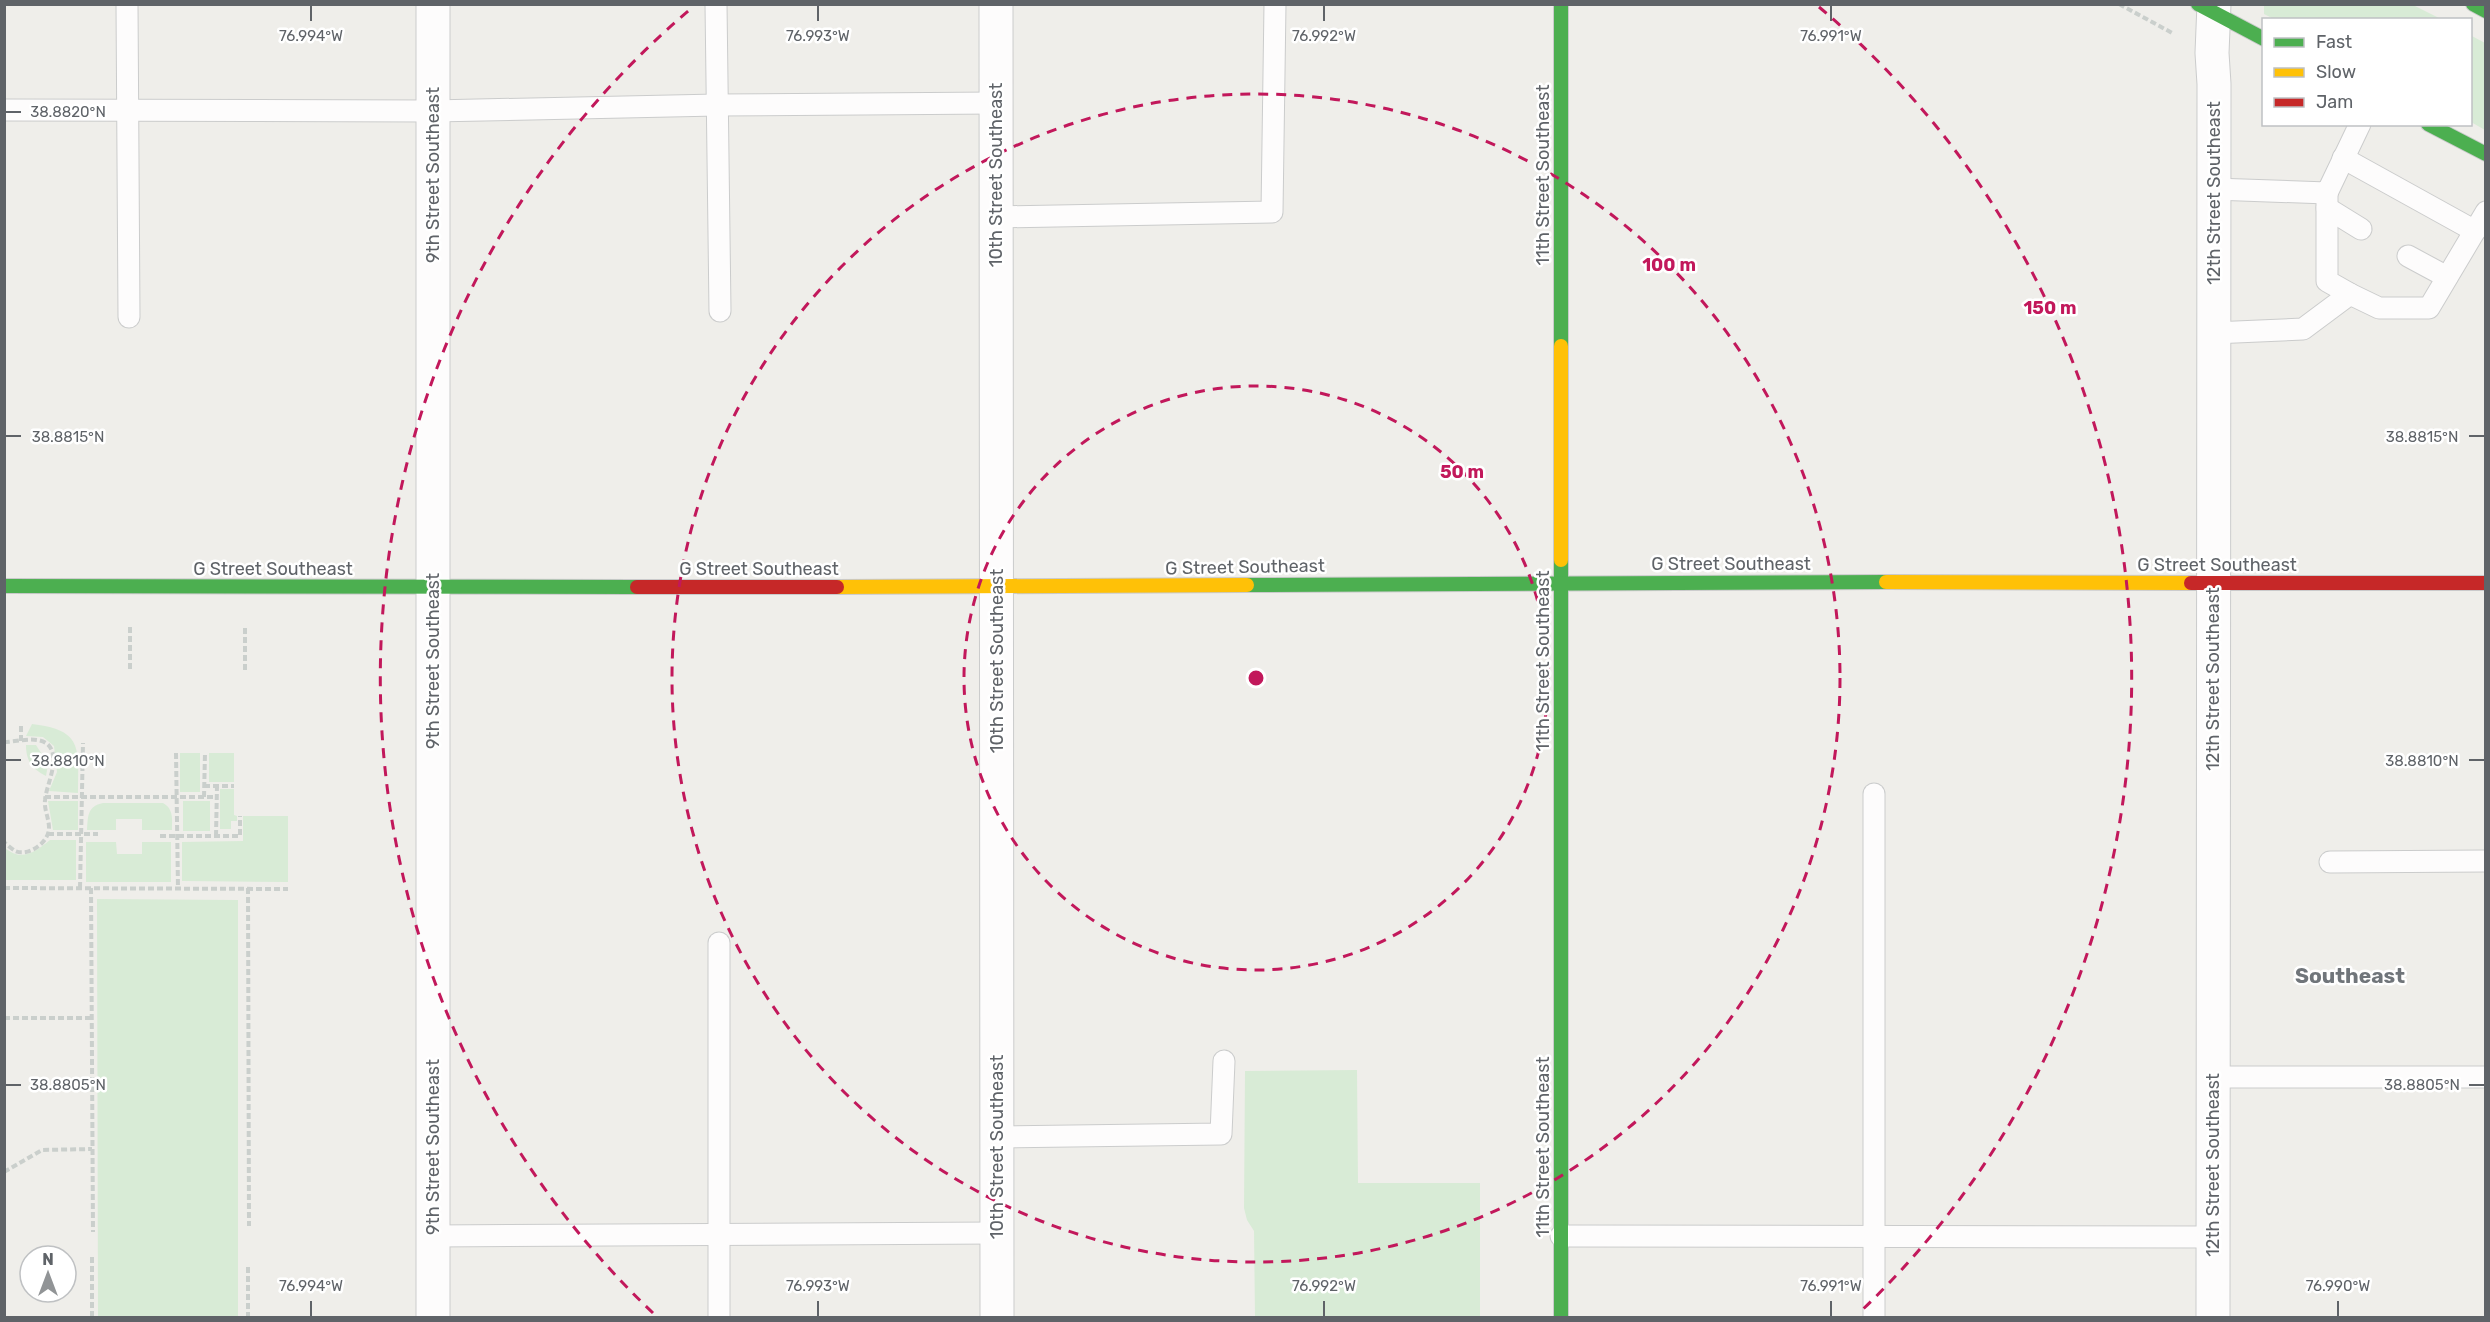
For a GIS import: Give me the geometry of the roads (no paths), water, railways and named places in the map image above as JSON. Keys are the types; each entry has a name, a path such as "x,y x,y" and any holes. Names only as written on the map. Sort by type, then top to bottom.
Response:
{"street":[{"name":"9th Street Southeast","path":"433,4 433,1317"},
{"name":"10th Street Southeast","path":"996,4 998,1317"},
{"name":"11th Street Southeast","path":"1561,1317 1562,4"},
{"path":"2473,4 2486,11"},
{"path":"2209,7 2262,38"},
{"name":"12th Street Southeast","path":"2209,7 2214,84 2213,1317"},
{"path":"2432,126 2486,154"},
{"name":"G Street Southeast","path":"4,586 998,587 1561,582 2486,583"}],"lane":[{"path":"126,4 129,317"},
{"path":"716,4 720,310"},
{"path":"996,216 1272,212 1275,4"},
{"path":"4,110 433,111 717,105 995,103"},
{"path":"2359,126 2343,158 2327,200 2327,281 2379,308 2429,308 2486,212"},
{"path":"2343,158 2475,231"},
{"path":"2214,189 2327,200 2361,230"},
{"path":"2408,256 2447,277"},
{"path":"2213,333 2303,329 2350,294"},
{"path":"1874,794 1874,1317"},
{"path":"2330,862 2486,861"},
{"path":"719,943 719,1317"},
{"path":"998,1137 1221,1134 1224,1061"},
{"path":"2213,1077 2486,1077"},
{"path":"433,1236 998,1233"},
{"path":"1561,1236 2213,1237"}],"district":[{"name":"Southeast","path":"2350,976"}]}
